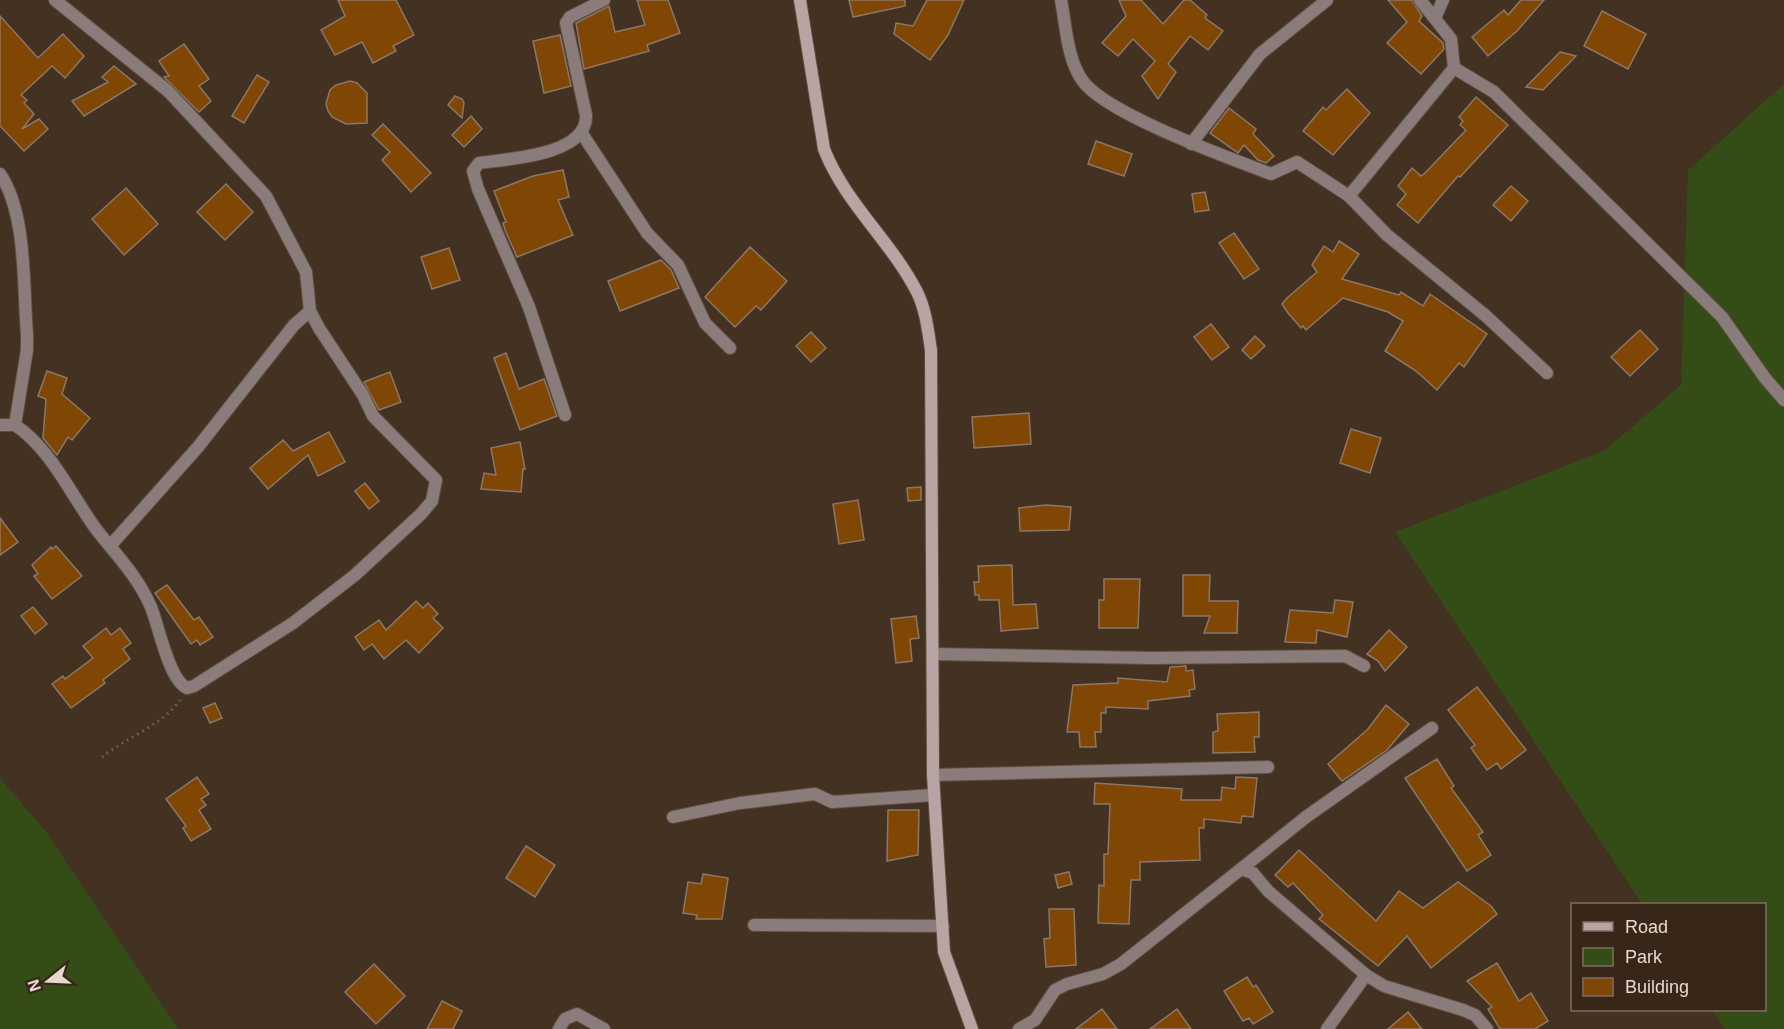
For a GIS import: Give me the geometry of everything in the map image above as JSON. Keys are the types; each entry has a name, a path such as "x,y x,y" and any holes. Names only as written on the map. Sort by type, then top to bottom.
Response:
{"street":[{"path":"0,425 15,426 40,448 110,546 138,579 162,635 175,679 187,688 202,682 319,604 363,567 432,501 436,480 373,416 363,395 310,311 306,272 262,191 168,91 55,0"},
{"path":"565,415 529,307 478,189 473,171 479,163 528,155 567,145 578,137 587,125 586,115 566,23 570,17 604,0"},
{"path":"800,0 825,149 833,171 903,269 918,294 927,321 931,350 934,795 944,952 972,1029"},
{"path":"1061,0 1070,50 1082,81 1110,103 1191,144 1271,174 1297,162 1349,196 1387,235 1486,316 1547,373"},
{"path":"1191,144 1260,54 1327,0"},
{"path":"1349,196 1454,68 1451,39 1420,0"},
{"path":"1435,18 1443,0"},
{"path":"1454,68 1494,92 1722,318 1765,378 1784,400"},
{"path":"580,132 647,233 678,265 705,323 730,348"},
{"path":"0,174 8,187 18,216 27,334 27,350 15,426"},
{"path":"110,546 198,447 294,325 310,311"},
{"path":"933,654 1150,658 1345,656 1364,666"},
{"path":"1020,1029 1035,1020 1054,990 1103,974 1121,964 1306,817 1432,728"},
{"path":"933,775 1268,767"},
{"path":"673,817 740,803 815,794 832,802 934,795"},
{"path":"1241,869 1253,873 1268,891 1366,975 1384,986 1463,1010 1474,1015 1487,1029"},
{"path":"754,925 943,926"},
{"path":"1327,1029 1366,975"},
{"path":"559,1029 565,1019 577,1014 604,1029"}],"path":[{"path":"102,757 176,706 187,688"}],"green space":[{"path":"1784,84 1784,1029 1725,1029 1713,1011 1766,1011 1766,903 1641,903 1395,532 1604,451 1681,385 1688,170"},
{"path":"0,778 47,833 178,1029 0,1029"}],"building":[{"path":"338,0 396,0 414,35 393,46 396,51 373,63 362,42 335,55 321,30 345,16"},
{"path":"637,0 668,0 680,33 647,45 649,51 584,69 576,23 609,6 615,32 645,25"},
{"path":"849,0 905,0 905,6 853,17"},
{"path":"927,0 964,0 948,35 930,60 894,34 896,23 913,26"},
{"path":"1119,0 1141,0 1163,24 1184,0 1190,0 1207,15 1205,18 1223,31 1208,50 1190,36 1168,64 1176,72 1158,99 1142,76 1155,61 1133,39 1118,56 1102,43 1126,16"},
{"path":"1388,0 1412,0 1422,16 1419,21 1443,43 1444,49 1421,74 1387,43 1407,22"},
{"path":"1521,0 1544,0 1517,31 1488,56 1472,37 1504,10 1508,15"},
{"path":"1602,11 1646,34 1628,69 1584,46"},
{"path":"0,16 38,58 63,34 84,56 65,78 52,66 21,95 27,100 24,103 34,114 22,129 39,119 48,129 24,151 0,126"},
{"path":"560,35 571,86 544,93 533,41"},
{"path":"184,44 209,79 199,86 211,101 199,112 164,77 169,76 159,61"},
{"path":"1560,52 1576,56 1543,90 1526,87"},
{"path":"114,66 136,84 84,116 72,101 108,82 102,77"},
{"path":"257,75 269,82 244,123 232,116"},
{"path":"350,81 357,83 367,93 367,123 346,124 332,117 328,111 326,104 330,90 336,85"},
{"path":"1347,89 1370,113 1333,155 1303,131 1323,107 1326,110"},
{"path":"455,96 462,99 464,103 462,118 448,105"},
{"path":"1476,97 1508,125 1460,177 1458,176 1418,223 1397,205 1406,194 1398,186 1412,168 1421,176 1425,173 1466,130 1460,125 1463,121 1459,117"},
{"path":"1229,108 1256,129 1253,134 1274,156 1266,163 1258,160 1244,145 1238,153 1210,133"},
{"path":"471,116 482,129 464,147 452,135"},
{"path":"383,124 431,173 411,192 382,160 390,152 372,135"},
{"path":"1096,141 1132,154 1124,176 1088,164"},
{"path":"563,170 569,197 558,200 573,235 517,257 505,230 503,223 506,222 494,191 533,176"},
{"path":"226,184 253,212 225,240 197,212"},
{"path":"1511,186 1528,201 1511,221 1493,205"},
{"path":"126,188 158,224 124,255 92,219"},
{"path":"1205,192 1209,210 1195,212 1192,194"},
{"path":"1234,233 1259,269 1244,279 1219,243"},
{"path":"1339,241 1359,254 1342,279 1399,295 1401,292 1423,306 1430,294 1487,334 1464,367 1459,363 1437,390 1416,371 1385,351 1403,321 1388,312 1343,298 1306,330 1303,326 1301,328 1282,304 1317,272 1312,265 1324,246 1333,252"},
{"path":"750,247 787,281 761,310 756,306 735,327 705,297"},
{"path":"449,248 460,280 432,289 421,257"},
{"path":"661,260 671,270 679,288 620,311 608,281"},
{"path":"1211,324 1229,347 1212,360 1194,337"},
{"path":"1640,330 1658,349 1630,376 1611,357"},
{"path":"811,332 826,348 811,362 796,346"},
{"path":"1255,336 1265,346 1251,359 1242,350"},
{"path":"506,353 519,389 544,379 557,416 520,430 494,358"},
{"path":"47,371 67,378 62,394 90,418 72,440 68,437 57,455 43,438 46,399 38,396"},
{"path":"390,372 401,402 379,410 364,382"},
{"path":"1029,413 1031,444 974,448 972,417"},
{"path":"1351,429 1381,438 1370,473 1340,463"},
{"path":"329,432 345,462 318,476 308,455 268,489 250,468 283,440 293,451"},
{"path":"520,442 525,469 523,469 521,492 481,489 484,473 496,475 491,448"},
{"path":"365,483 379,501 369,509 355,491"},
{"path":"921,487 921,500 908,501 907,488"},
{"path":"858,500 864,540 839,544 833,504"},
{"path":"1046,505 1071,507 1069,530 1020,531 1019,508"},
{"path":"0,518 18,542 0,555"},
{"path":"56,546 82,576 52,599 34,576 38,574 32,565 51,547 52,549"},
{"path":"1012,565 1013,605 1036,604 1038,628 1001,631 999,600 979,600 979,595 975,595 974,582 979,582 978,566"},
{"path":"1183,575 1210,575 1209,601 1238,601 1237,633 1204,633 1210,616 1183,616"},
{"path":"1104,579 1140,579 1138,628 1099,628 1099,600 1104,600"},
{"path":"167,585 194,620 199,617 213,637 200,645 197,640 191,644 155,593"},
{"path":"1335,600 1353,602 1347,637 1317,630 1316,643 1285,642 1290,610 1333,613"},
{"path":"416,601 423,608 428,603 438,614 433,618 443,628 419,653 406,640 384,659 372,644 364,650 355,637 379,620 386,630"},
{"path":"33,607 47,624 35,634 21,616"},
{"path":"916,616 919,638 910,639 912,661 896,663 891,619"},
{"path":"106,628 111,635 120,628 131,643 123,649 130,659 103,680 105,683 71,708 52,684 63,676 65,679 93,658 83,646"},
{"path":"1389,630 1407,647 1385,671 1378,661 1367,654"},
{"path":"1186,666 1186,671 1193,670 1195,689 1189,690 1190,696 1148,701 1148,709 1106,707 1106,713 1101,713 1101,732 1095,732 1096,747 1080,747 1079,732 1067,732 1073,685 1118,683 1118,678 1167,682 1170,667"},
{"path":"1477,687 1526,750 1501,769 1497,763 1487,770 1471,748 1475,745 1448,710"},
{"path":"215,703 222,718 210,723 203,708"},
{"path":"1386,705 1409,724 1387,750 1342,781 1328,764 1368,729"},
{"path":"1259,712 1259,737 1254,737 1255,752 1213,753 1213,732 1218,731 1217,714"},
{"path":"1437,759 1454,786 1451,788 1483,832 1478,835 1491,855 1467,871 1405,778"},
{"path":"197,777 209,794 201,799 206,805 199,810 211,829 191,841 183,828 186,826 166,799"},
{"path":"1236,777 1257,778 1253,817 1242,816 1241,823 1204,819 1204,828 1199,828 1200,860 1140,862 1140,880 1131,880 1129,924 1098,923 1099,885 1104,886 1104,854 1108,854 1110,804 1094,804 1095,783 1182,789 1181,800 1221,800 1222,787 1235,789"},
{"path":"888,810 919,810 918,855 887,861"},
{"path":"526,846 555,865 535,897 506,878"},
{"path":"1299,850 1376,921 1399,891 1423,908 1458,882 1491,906 1497,914 1431,968 1407,936 1378,966 1319,919 1323,915 1293,883 1288,887 1275,875"},
{"path":"1069,872 1072,884 1058,888 1055,875"},
{"path":"703,874 728,878 722,919 696,919 697,915 683,913 688,882 701,884"},
{"path":"1049,909 1074,909 1076,965 1046,967 1044,939 1050,938"},
{"path":"1497,963 1519,1001 1531,993 1548,1021 1535,1029 1500,1029 1488,1009 1492,1007 1467,981"},
{"path":"374,964 405,996 376,1024 345,992"},
{"path":"1247,977 1253,987 1256,985 1273,1012 1253,1024 1249,1018 1243,1021 1224,991"},
{"path":"442,1001 462,1011 453,1029 427,1029"},
{"path":"1102,1009 1117,1029 1076,1029"},
{"path":"1177,1009 1191,1029 1150,1029"},
{"path":"1408,1012 1422,1029 1388,1029"}]}
